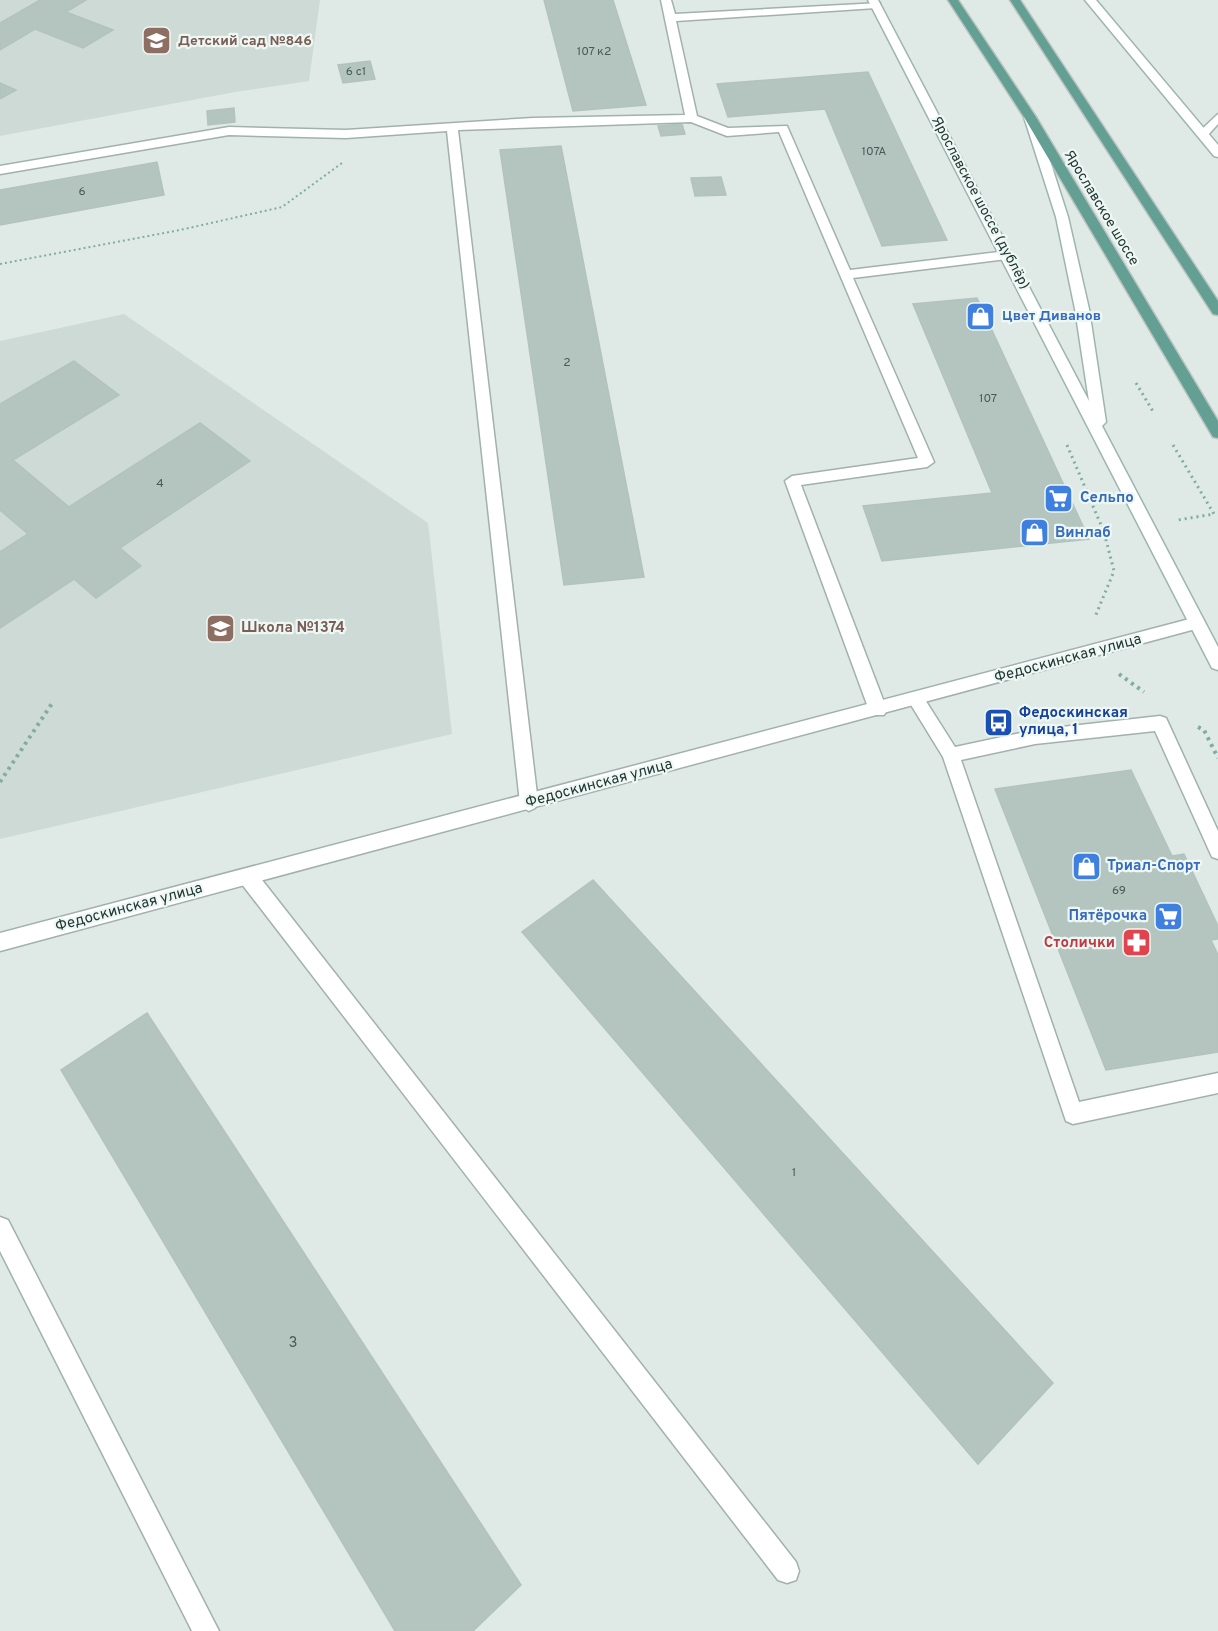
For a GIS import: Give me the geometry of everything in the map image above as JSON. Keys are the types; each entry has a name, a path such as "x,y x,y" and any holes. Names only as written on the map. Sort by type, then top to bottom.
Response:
{"main road":[{"name":"Ярославское шоссе","path":"953,0 1030,117 1218,434"},
{"path":"1015,0 1218,311"}],"street":[{"path":"666,0 692,118"},
{"path":"1090,0 1204,133 1218,153"},
{"path":"670,18 874,3"},
{"name":"Ярославское шоссе (дублёр)","path":"874,3 1218,663"},
{"path":"1030,117 1062,218 1082,309 1101,436"},
{"path":"1204,133 1218,117"},
{"path":"0,170 229,131 346,134 453,126 692,118 727,132 783,128 927,462 792,481 878,710"},
{"path":"453,126 529,803"},
{"path":"1204,133 1218,135"},
{"path":"845,275 1006,255"},
{"name":"Федоскинская улица","path":"0,942 916,700 1197,623"},
{"path":"916,700 951,755 1073,1114 1218,1083"},
{"path":"951,755 1035,737 1160,723 1218,851"},
{"path":"248,877 787,1571"},
{"path":"0,1228 206,1631"}],"path":[{"path":"0,264 180,230 282,207 386,131"},
{"path":"1136,383 1154,413"},
{"path":"1066,444 1104,532 1114,571 1092,627 1120,677 1148,694"},
{"path":"1173,445 1197,489"},
{"path":"0,782 53,702"},
{"path":"1194,724 1204,730 1218,758"}],"shaded area":[{"name":"Детский сад №846","path":"0,0 320,0 309,81 235,92 0,136"},
{"name":"Школа №1374","path":"124,314 428,523 452,734 0,839 0,341"}],"building":[{"path":"40,0 86,0 66,12 113,30 83,48 35,29 0,50 0,23"},
{"path":"544,0 613,0 646,105 573,111"},
{"path":"370,61 375,79 343,83 338,65"},
{"path":"868,72 947,240 882,246 825,109 728,117 717,84"},
{"path":"0,83 16,90 0,99"},
{"path":"234,108 235,122 208,125 207,111"},
{"path":"682,124 685,134 661,136 658,126"},
{"path":"561,146 644,577 564,585 500,150"},
{"path":"157,162 164,195 0,225 0,190"},
{"path":"721,177 726,195 695,196 691,178"},
{"path":"977,298 1089,539 882,561 863,506 992,493 913,304"},
{"path":"74,361 119,395 13,460 69,507 200,423 250,461 120,548 141,566 96,598 74,579 0,628 0,552 28,534 0,510 0,404"},
{"path":"1131,770 1172,856 1184,854 1218,926 1218,939 1211,940 1218,955 1218,1052 1106,1070 995,789"},
{"path":"593,880 1053,1383 978,1464 522,932"},
{"path":"147,1013 521,1585 473,1631 395,1631 61,1070"}],"place":[{"name":"Детский сад №846","path":"157,41"},
{"name":"Цвет Диванов","path":"981,316"},
{"name":"Сельпо","path":"1059,498"},
{"name":"Винлаб","path":"1034,533"},
{"name":"Школа №1374","path":"220,628"},
{"name":"Федоскинская улица, 1","path":"998,722"},
{"name":"Триал-Спорт","path":"1086,866"},
{"name":"Пятёрочка","path":"1168,916"},
{"name":"Столички","path":"1136,943"}]}
